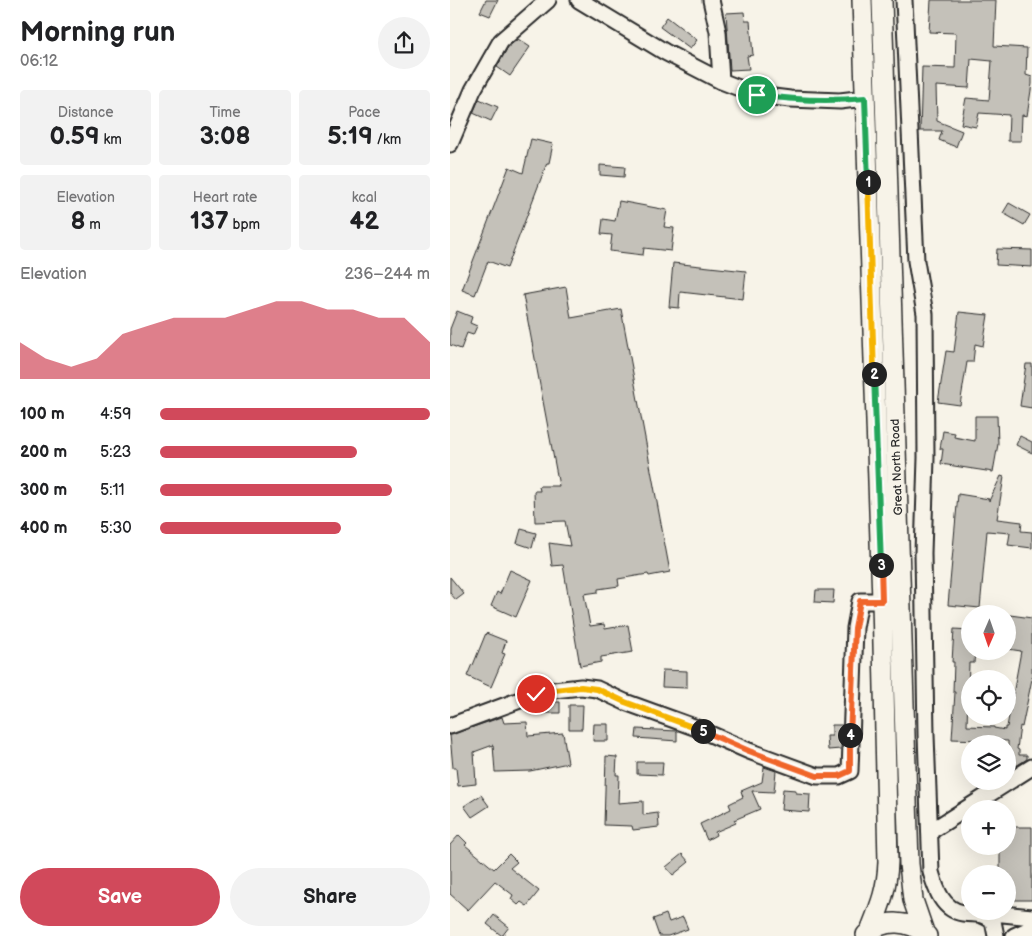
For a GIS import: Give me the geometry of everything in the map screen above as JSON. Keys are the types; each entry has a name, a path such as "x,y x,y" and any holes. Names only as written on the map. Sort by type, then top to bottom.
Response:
{"main road":[{"name":"Great North Road","path":"862,0 882,601 887,880 884,898 868,934"},
{"name":"Great North Road","path":"882,0 909,864 913,900 927,934"},
{"path":"868,934 888,923 897,922 916,926 927,934"}],"street":[{"path":"450,144 473,90 501,41 548,0"},
{"path":"580,0 665,52 721,81 757,95 790,99 840,101 865,98"},
{"path":"711,0 718,32 721,81"},
{"path":"904,0 916,261 924,314 926,449 923,553 926,735 932,872 936,890 942,900 961,912"},
{"path":"450,726 536,694 581,687 597,689 625,702 817,776 839,776 850,771 855,628 860,601 882,601"},
{"path":"931,831 1032,767"},
{"path":"1016,915 1032,917"},
{"path":"991,920 996,936"},
{"path":"1014,936 1032,928"}],"building":[{"path":"486,0 498,0 490,16 480,12"},
{"path":"931,0 996,0 994,46 1027,48 1026,75 1032,77 1032,84 1027,116 1022,115 1021,141 1008,141 1009,115 979,113 976,127 961,124 966,98 989,100 992,61 971,59 969,88 936,86 937,121 962,131 956,147 939,140 942,131 920,131 922,67 955,68 956,33 929,32"},
{"path":"744,12 745,21 750,21 753,55 747,56 749,69 730,70 726,13"},
{"path":"667,17 697,40 690,49 660,27"},
{"path":"518,39 530,47 510,76 497,67 508,47"},
{"path":"479,99 498,107 491,121 473,113"},
{"path":"531,139 553,144 549,163 547,163 507,268 488,261 475,295 462,290 509,167 523,173"},
{"path":"600,165 625,167 624,177 600,175"},
{"path":"619,201 667,210 664,227 674,228 671,251 644,248 643,255 610,251 612,235 601,234 603,219 615,221"},
{"path":"1009,203 1030,215 1024,225 1003,213"},
{"path":"997,249 1032,250 1032,267 996,265"},
{"path":"673,263 746,271 743,299 680,292 679,308 669,307"},
{"path":"566,287 571,318 621,309 670,572 618,579 619,586 598,589 598,592 584,594 590,626 604,624 605,629 628,625 633,652 601,657 601,662 580,666 563,565 552,566 549,543 570,546 565,521 535,522 534,491 540,491 539,486 559,486 523,295"},
{"path":"457,311 472,317 470,323 477,326 473,335 467,333 461,349 450,345 450,329"},
{"path":"959,312 988,315 983,346 975,344 973,362 967,362 960,405 938,402 946,351 954,352"},
{"path":"1026,364 1032,364 1032,408 1020,406"},
{"path":"975,416 997,416 998,444 993,472 941,464 943,449 940,449 943,431 955,433 954,437 975,441"},
{"path":"1020,436 1032,442 1032,453 1016,445"},
{"path":"1001,476 1004,477 997,519 1022,522 1021,531 1032,532 1032,548 1008,545 1010,533 987,531 980,605 948,605 958,494 989,499 989,501"},
{"path":"521,529 536,533 532,548 517,543"},
{"path":"510,570 532,580 516,617 491,606 497,592 500,594"},
{"path":"450,577 464,594 456,600 450,593"},
{"path":"816,590 834,590 833,603 815,602"},
{"path":"1016,616 1032,618 1032,679 1022,727 1020,726 1017,749 1019,750 1019,755 1027,755 1027,759 1016,766 1016,735 961,735 961,739 952,739 955,692 953,692 954,662 952,662 954,629 961,629 961,660 974,660 974,663 969,663 969,670 961,670 961,725 994,727 1005,730 1007,725 1016,725 1016,678 1021,651 1016,650"},
{"path":"486,633 506,641 502,653 505,654 491,687 467,676"},
{"path":"663,670 687,671 687,688 662,687"},
{"path":"543,702 560,702 560,713 543,713"},
{"path":"569,705 583,705 582,729 569,729"},
{"path":"502,717 504,723 527,722 528,736 563,733 568,763 530,771 495,772 493,745 474,752 476,784 458,786 456,768 453,768 450,735"},
{"path":"594,724 608,724 608,741 593,741"},
{"path":"832,725 842,725 841,749 828,750 827,736 832,736"},
{"path":"637,729 677,731 677,741 636,738"},
{"path":"606,756 617,757 616,775 619,775 618,803 643,801 643,815 658,813 659,827 633,830 632,826 604,825"},
{"path":"637,762 663,762 662,775 637,774"},
{"path":"764,767 776,771 774,792 752,791 760,809 734,820 736,823 715,832 716,835 707,840 700,824 731,809 729,804 743,797 741,791 762,782"},
{"path":"783,789 796,790 796,793 810,794 809,812 781,810"},
{"path":"481,795 489,806 472,817 464,806"},
{"path":"1016,827 1032,827 1032,900 1016,900 1016,865 1000,865 1000,855 1016,855"},
{"path":"459,835 467,843 465,845 494,869 509,854 517,862 510,868 539,891 527,906 521,902 518,905 511,899 513,895 495,881 468,910 450,894 450,845"},
{"path":"682,854 689,862 673,875 666,867"},
{"path":"666,914 669,922 683,917 688,929 668,936 659,936 653,919"},
{"path":"494,915 509,927 502,936 487,924"}],"route":[{"path":"536,694 581,687 597,689 625,702 817,776 839,776 850,771 855,628 860,601 882,601 865,98 840,101 790,99 757,95"}]}
